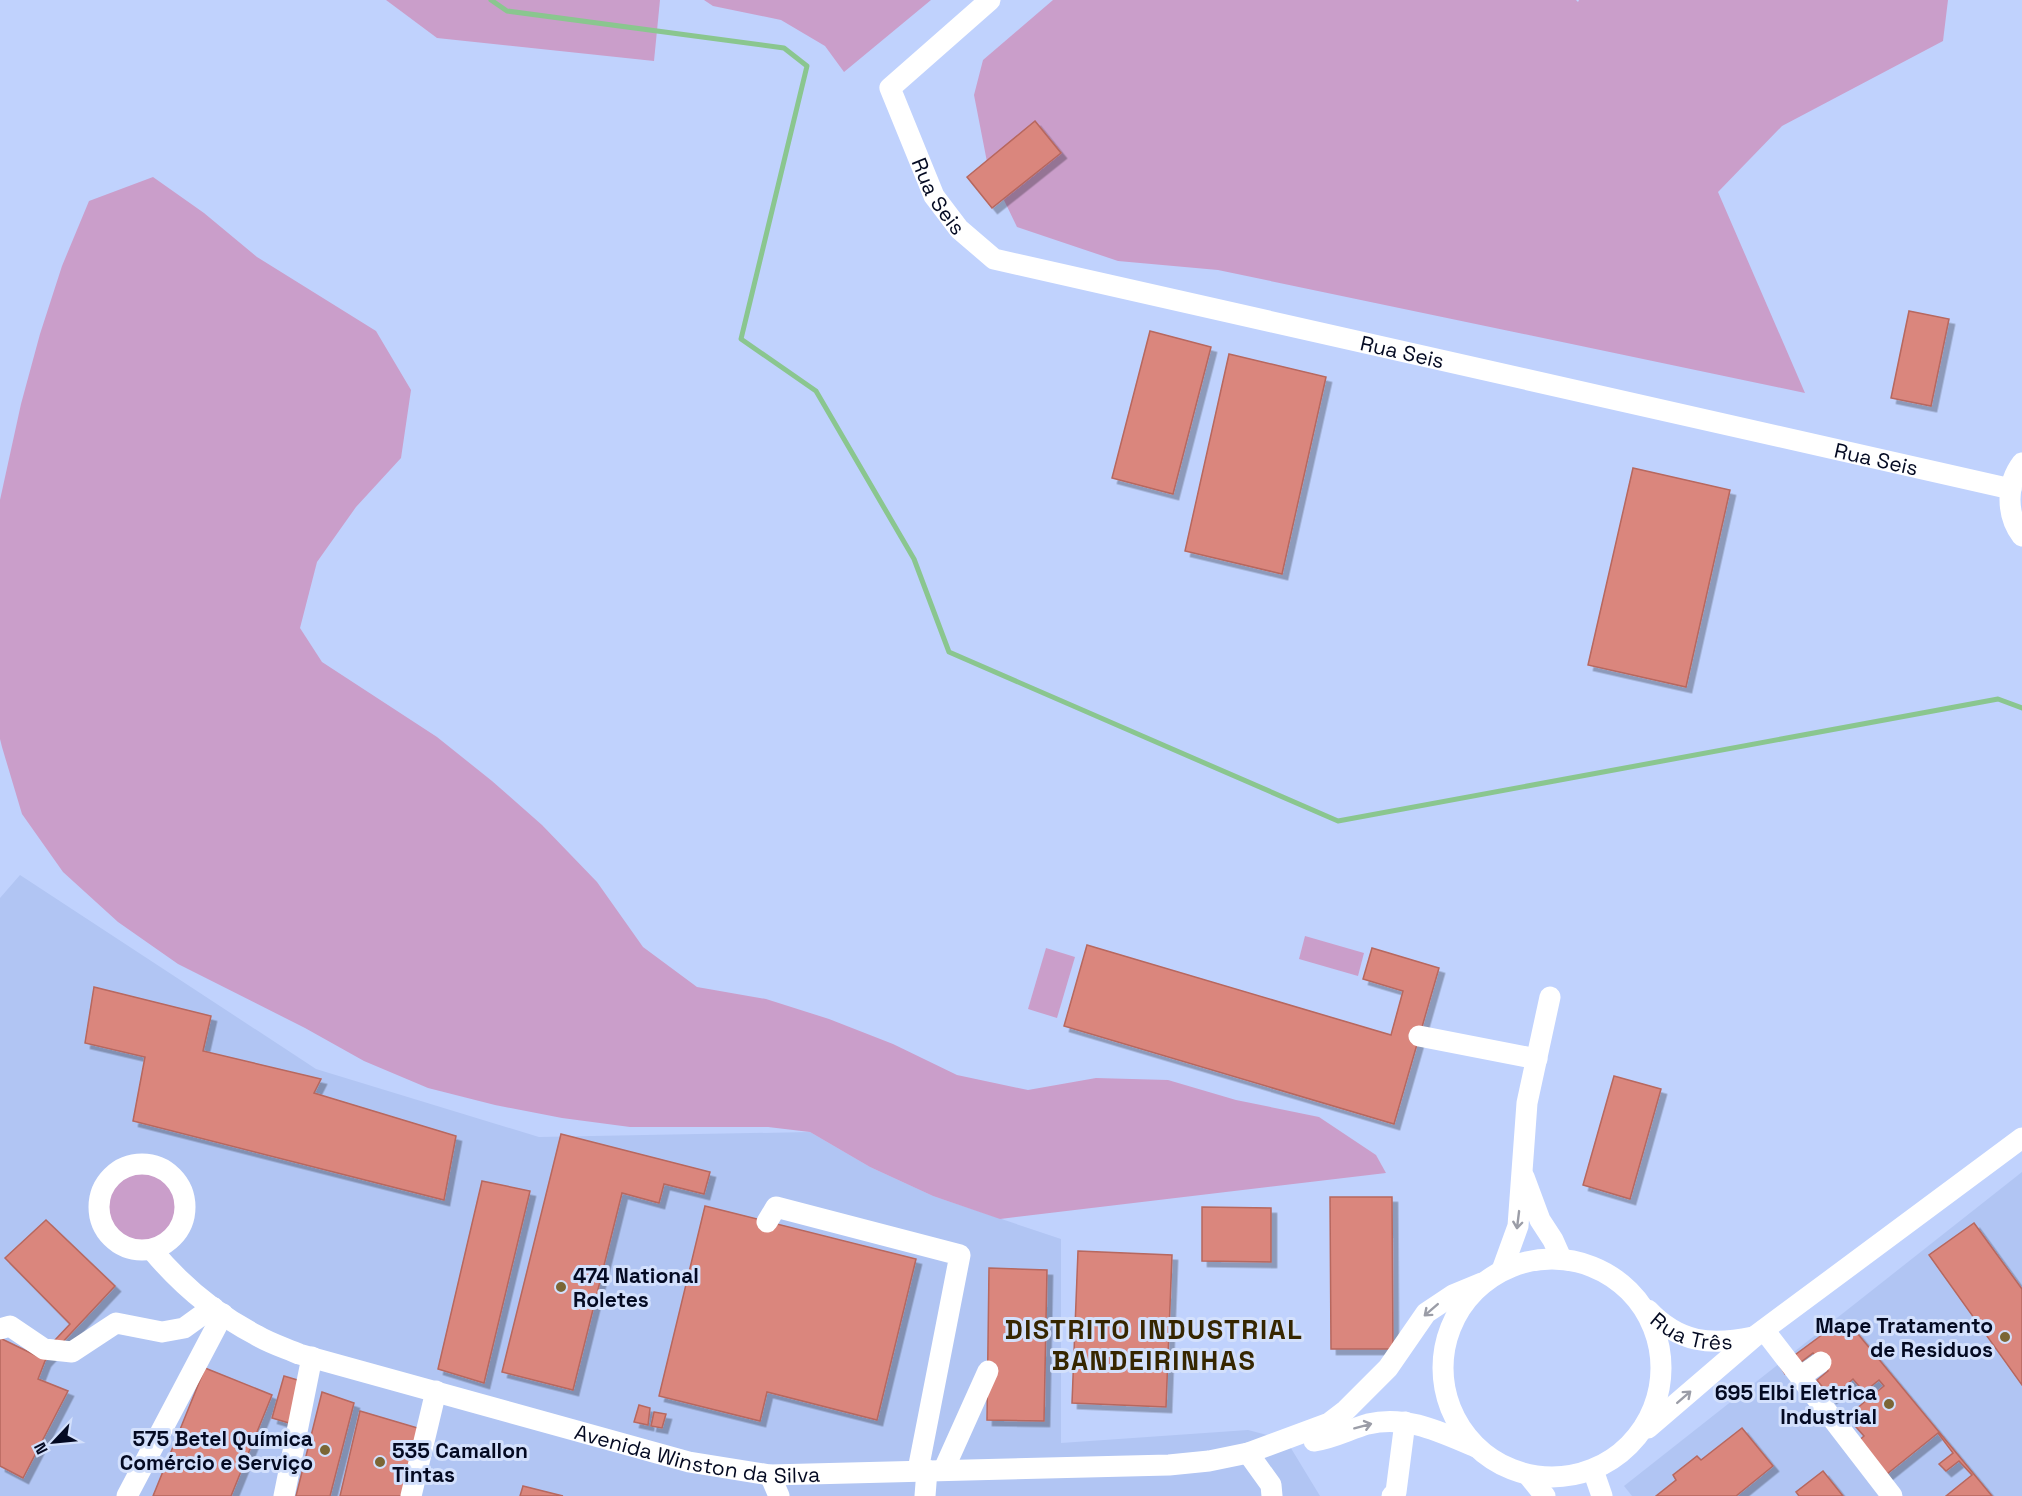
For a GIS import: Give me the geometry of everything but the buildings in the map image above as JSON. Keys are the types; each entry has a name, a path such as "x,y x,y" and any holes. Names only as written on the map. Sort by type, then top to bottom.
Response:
{"street":[{"name":"Rua Seis","path":"990,0 890,88 934,196 959,229 994,259 2010,489"},
{"path":"2022,463 2010,489 2011,510 2017,530 2022,536"},
{"path":"1502,1270 1518,1226 1527,1103 1550,997"},
{"path":"1419,1036 1537,1059"},
{"path":"1286,1440 1317,1441 1369,1424 1405,1422 1420,1424 1476,1447 1500,1465 1528,1475 1560,1478 1592,1471 1618,1456 1639,1435 1759,1334 2022,1138"},
{"path":"136,1164 150,1164 175,1179 182,1192 185,1206 183,1221 177,1234 166,1244 152,1250 137,1251 123,1247 112,1239 103,1227 99,1214 99,1200 103,1187 123,1168 136,1164"},
{"path":"1521,1168 1540,1220 1561,1258"},
{"path":"768,1222 776,1207 960,1256 925,1496"},
{"name":"Avenida Winston da Silva","path":"152,1250 198,1298 256,1335 312,1357 688,1462 770,1475 1169,1465 1209,1461 1248,1453 1329,1424 1388,1368 1426,1312 1452,1295 1482,1283"},
{"path":"1476,1447 1454,1417 1443,1382 1445,1345 1458,1310 1482,1283 1502,1270 1561,1258 1584,1263 1614,1277 1638,1300 1653,1325 1660,1353 1661,1382 1654,1410 1639,1435"},
{"name":"Rua Três","path":"1638,1300 1661,1324 1694,1339 1711,1343 1729,1342 1759,1334"},
{"path":"0,1329 10,1326 44,1349 72,1352 116,1323 162,1332 184,1328 218,1311"},
{"path":"127,1496 218,1311"},
{"path":"1759,1334 1851,1432 1893,1496"},
{"path":"284,1496 312,1357"},
{"path":"1800,1377 1821,1362"},
{"path":"930,1470 988,1371"},
{"path":"411,1496 435,1391"},
{"path":"1392,1496 1396,1492 1405,1422"},
{"path":"1248,1453 1271,1485 1272,1496"},
{"path":"1587,1496 1592,1471"},
{"path":"1592,1471 1602,1496"},
{"path":"770,1475 779,1496"},
{"path":"1528,1475 1545,1496"}],"shaded area":[{"path":"386,0 660,0 654,61 437,38"},
{"path":"704,0 931,0 844,72 825,46 781,20 713,6"},
{"path":"1053,0 1576,0 1578,2 1579,0 1948,0 1943,41 1782,126 1718,192 1805,393 1218,270 1118,261 1017,227 988,167 974,95 983,60"},
{"path":"153,177 204,213 257,257 376,331 411,390 401,458 356,507 317,562 300,628 322,662 437,737 542,825 597,882 643,947 697,987 766,999 829,1019 893,1044 957,1075 1028,1090 1096,1078 1168,1080 1236,1100 1319,1117 1376,1155 1386,1173 1000,1219 933,1196 870,1167 810,1132 768,1127 630,1127 562,1118 495,1105 428,1088 364,1061 305,1028 178,964 118,922 63,872 22,814 2,747 0,739 0,500 21,404 40,334 62,266 89,201"},
{"path":"20,875 316,1069 539,1137 810,1132 870,1167 933,1196 1061,1239 1061,1443 1248,1430 1286,1440 1320,1496 0,1496 0,898"},
{"path":"1305,936 1364,953 1358,976 1299,959"},
{"path":"1046,948 1075,957 1057,1018 1028,1009"},
{"path":"142,1172 161,1178 171,1188 177,1207 171,1226 161,1236 142,1242 123,1236 113,1226 107,1207 113,1188 123,1178"},
{"path":"2022,1172 2022,1496 1632,1496 1624,1486"}],"waterway":[{"path":"491,0 507,11 784,48 807,66 741,339 816,391 914,559 949,652 1338,821 1998,699 2022,708"}],"place":[{"name":"474 National Roletes","path":"561,1287"},
{"name":"Mape Tratamento de Residuos","path":"2005,1337"},
{"name":"695 Elbi Eletrica Industrial","path":"1889,1404"},
{"name":"575 Betel Química Comércio e Serviço","path":"325,1450"},
{"name":"535 Camallon Tintas","path":"380,1462"}],"district":[{"name":"DISTRITO INDUSTRIAL BANDEIRINHAS","path":"1154,1344"}]}
